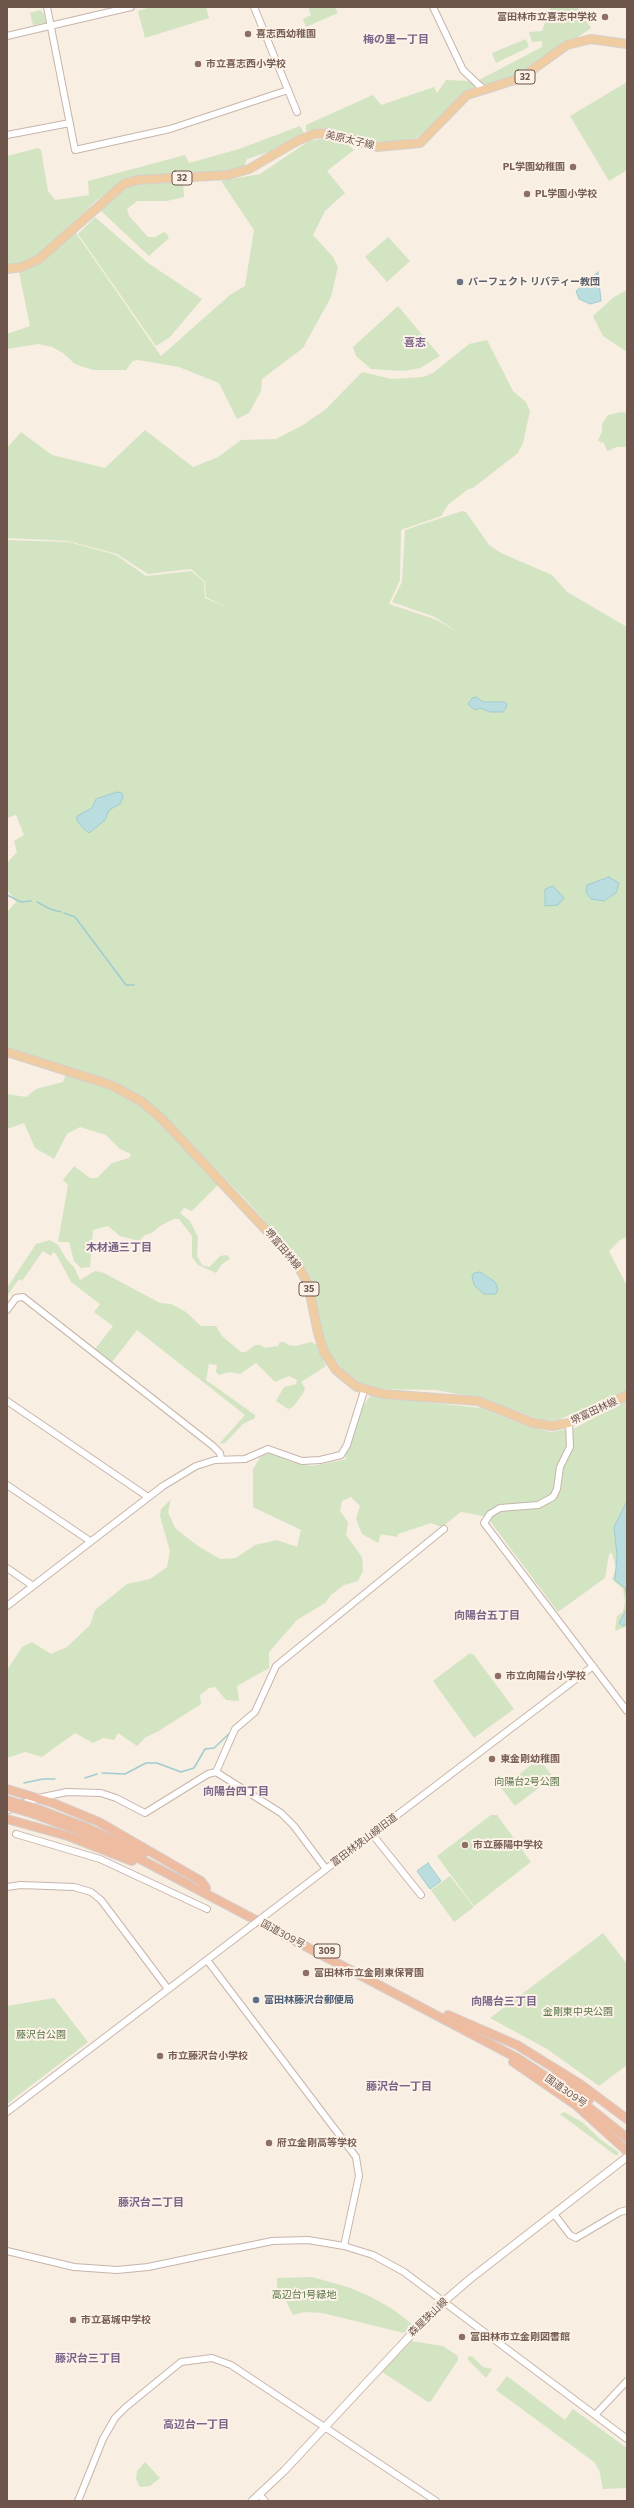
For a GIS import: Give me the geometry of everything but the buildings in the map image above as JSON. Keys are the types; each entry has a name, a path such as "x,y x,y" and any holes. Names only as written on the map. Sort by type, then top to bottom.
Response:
{"highway":[{"name":"309","path":"7,1789 38,1798 100,1822 201,1881 206,1888"},
{"name":"国道309号","path":"7,1800 40,1810 115,1840 448,2015 513,2050 557,2076 627,2131"},
{"name":"国道309号","path":"7,1806 31,1813 107,1842 427,2010 547,2077 593,2110 627,2138"},
{"name":"309","path":"7,1819 98,1846 197,1889"},
{"name":"309","path":"427,2010 555,2090 627,2151"},
{"name":"309","path":"448,2015 518,2045 574,2080 627,2119"}],"main road":[{"name":"美原太子線","path":"7,269 22,267 39,259 124,184 137,180 213,177 234,174 249,169 297,141 314,134 328,133 377,147 420,143 462,98 521,78 558,50 576,42 591,39 627,44"},
{"name":"堺富田林線","path":"7,1052 111,1085 141,1101 162,1119 296,1262 308,1284 315,1324 324,1352 341,1376 364,1390 383,1394 468,1400 487,1404 533,1423 552,1426 569,1423 627,1395"},
{"path":"7,1810 38,1798"},
{"name":"森屋狭山線","path":"252,2501 325,2427 444,2301 627,2157"}],"street":[{"path":"47,7 75,150 170,129 288,90"},
{"path":"7,36 51,27 131,7"},
{"path":"254,7 297,112"},
{"path":"433,7 463,70 484,90"},
{"path":"7,135 70,123"},
{"path":"7,1310 16,1298 23,1297 213,1446 220,1453 220,1459"},
{"path":"7,1606 148,1497 196,1466 220,1459 245,1459 268,1449 302,1461 320,1460 340,1456 346,1449 364,1390"},
{"path":"7,1401 148,1497"},
{"path":"569,1423 570,1447 560,1467 557,1490 553,1497 538,1505 500,1508 484,1520 486,1526 627,1711"},
{"path":"7,1485 90,1541"},
{"path":"38,1798 67,1792 101,1793 116,1798 145,1813 208,1774 216,1772 235,1729 255,1712 276,1666 444,1529"},
{"path":"7,1568 33,1586"},
{"name":"富田林狭山線旧道","path":"216,1772 281,1814 294,1826 326,1869 593,1666"},
{"path":"16,1834 100,1859 207,1909"},
{"path":"372,1834 421,1895"},
{"path":"7,2112 326,1869"},
{"path":"7,1887 21,1885 74,1887 91,1892 101,1900 168,1989"},
{"path":"207,1960 356,2157 359,2176 344,2246"},
{"path":"554,2214 570,2235 576,2238 620,2212 627,2210"},
{"path":"7,2251 74,2267 117,2270 148,2267 272,2241 308,2240 344,2246 373,2255 398,2268 627,2439"},
{"path":"78,2501 103,2439 115,2418 132,2400 181,2362 212,2358 223,2360 436,2501"},
{"path":"595,2415 627,2381"},
{"path":"259,2494 265,2501"}],"green space":[{"path":"151,7 206,7 209,18 145,38 138,11"},
{"path":"308,7 335,7 338,13 306,27 303,19 311,15"},
{"path":"551,7 577,7 591,28 519,78 486,87 479,80 542,47 542,41 532,42 529,32 542,31"},
{"path":"40,10 44,14 46,23 33,25 30,13"},
{"path":"526,39 529,47 496,63 492,53"},
{"path":"446,80 470,81 478,88 419,137 387,145 359,139 326,128 306,131 306,125 373,95 381,105 434,87 437,93"},
{"path":"627,82 627,170 609,181 570,116"},
{"path":"300,126 304,133 275,150 247,159 244,167 120,185 97,200 40,254 25,262 7,268 7,156 38,148 41,150 48,191 55,200 89,195 88,181 185,155 189,163 239,149"},
{"path":"327,138 346,143 354,150 327,171 345,193 325,211 313,235 333,257 338,267 331,297 303,348 262,379 261,391 249,413 237,419 219,383 179,367 138,360 133,361 126,370 93,370 75,364 63,353 52,347 38,344 7,349 7,334 30,326 19,272 42,261 76,233 161,356 231,294 245,286 254,230 221,181 260,174 309,141"},
{"path":"183,182 184,197 167,201 137,201 127,209 129,216 148,237 155,237 164,232 169,238 149,256 101,211 100,208 132,185"},
{"path":"95,217 148,263 202,299 170,337 156,346 78,234"},
{"path":"388,237 410,261 387,282 365,257"},
{"path":"627,290 627,352 603,336 593,316 614,297"},
{"path":"398,306 440,356 420,368 404,371 371,369 356,356 353,347"},
{"path":"487,340 513,391 526,402 530,411 523,443 518,453 473,488 468,489 448,505 441,516 401,530 400,580 389,604 437,620 460,634 435,617 392,602 402,582 405,530 462,511 466,512 489,545 501,553 552,575 567,592 627,627 627,1237 620,1240 609,1251 627,1286 627,1391 558,1420 543,1421 488,1400 436,1390 372,1389 358,1384 343,1370 327,1350 318,1322 312,1281 300,1261 247,1201 157,1109 114,1081 7,1051 7,912 16,902 7,889 7,863 17,852 14,841 24,835 16,815 7,818 7,540 69,542 116,555 146,576 191,571 204,582 205,598 226,607 206,597 205,582 191,569 148,574 117,554 68,541 7,538 7,448 21,432 52,455 105,468 145,430 193,467 218,457 241,440 276,439 303,425 326,409 362,372 392,379 423,377 433,373 469,344"},
{"path":"621,412 627,413 627,447 617,447 607,451 604,443 598,441 602,431 602,424 608,415"},
{"path":"66,1074 111,1089 142,1106 153,1115 218,1185 192,1211 184,1208 180,1213 190,1221 198,1237 197,1256 202,1265 209,1267 220,1256 227,1255 230,1259 222,1264 216,1273 198,1265 192,1257 192,1236 179,1219 174,1219 160,1226 152,1233 145,1235 139,1241 120,1236 108,1226 93,1230 90,1267 81,1268 74,1261 69,1242 58,1242 68,1185 63,1180 74,1166 90,1178 97,1178 112,1163 129,1158 131,1154 120,1149 106,1135 80,1127 67,1134 54,1159 35,1148 24,1123 7,1129 7,1094 26,1097 36,1089 63,1082"},
{"path":"50,1240 58,1245 67,1260 74,1267 80,1280 95,1271 104,1273 160,1303 171,1304 186,1312 201,1326 216,1326 222,1336 241,1352 246,1352 255,1345 260,1345 265,1348 278,1346 280,1342 296,1346 311,1342 317,1345 326,1366 301,1382 305,1388 304,1392 293,1407 288,1409 276,1401 284,1387 296,1384 297,1380 289,1376 275,1382 256,1363 240,1374 230,1372 219,1375 216,1372 217,1365 209,1364 206,1380 255,1415 255,1418 243,1424 225,1443 219,1444 245,1415 137,1330 112,1362 95,1349 113,1326 94,1312 100,1304 71,1282 56,1254 53,1252 51,1256 43,1251 22,1281 19,1279 7,1296 7,1288 36,1244"},
{"path":"370,1396 481,1408 527,1426 551,1432 575,1428 627,1400 627,1626 615,1631 617,1616 623,1612 625,1602 623,1589 612,1579 616,1568 612,1553 609,1554 605,1578 558,1612 490,1521 483,1516 461,1512 442,1527 431,1523 398,1534 397,1537 381,1534 378,1543 362,1534 356,1519 360,1506 351,1497 342,1501 340,1511 348,1522 346,1535 362,1557 363,1571 358,1581 344,1585 331,1595 325,1603 297,1620 269,1652 269,1668 237,1686 239,1701 226,1700 215,1687 209,1688 200,1695 201,1704 157,1732 146,1737 137,1746 118,1733 114,1740 103,1738 93,1743 75,1733 42,1757 25,1752 7,1758 7,1670 22,1647 32,1642 51,1654 67,1647 90,1625 95,1610 127,1584 150,1579 167,1567 170,1551 160,1516 161,1509 171,1499 168,1512 175,1528 198,1546 220,1559 236,1558 255,1545 277,1540 297,1547 301,1530 253,1507 253,1469 261,1456 272,1453 291,1462 312,1466 347,1459 345,1458 363,1406"},
{"path":"470,1653 474,1655 514,1709 474,1738 433,1681"},
{"name":"向陽台2号公園","path":"539,1759 553,1777 515,1806 501,1788"},
{"path":"491,1815 497,1815 531,1862 474,1906 437,1856"},
{"path":"450,1876 474,1907 454,1922 431,1890"},
{"name":"金剛東中央公園","path":"603,1933 627,1964 627,2065 599,2086 547,2049 490,2018"},
{"name":"藤沢台公園","path":"54,1998 88,2042 7,2104 7,2006"},
{"path":"564,2112 582,2122 601,2140 618,2152 618,2155 615,2155 560,2114"},
{"name":"高辺台1号緑地","path":"312,2277 348,2287 369,2296 391,2308 412,2324 404,2333 322,2313 304,2312 293,2315 285,2299 277,2291 277,2278"},
{"path":"411,2341 443,2346 458,2356 458,2360 431,2401 428,2402 382,2372"},
{"path":"472,2356 483,2367 492,2369 486,2378 468,2360 468,2357"},
{"path":"507,2376 565,2420 573,2409 627,2448 627,2488 603,2489 599,2470 594,2462 496,2390"},
{"path":"145,2462 160,2478 150,2486 140,2487 136,2479 137,2471"}],"water":[{"path":"598,272 601,301 590,304 579,299 576,291"},
{"path":"476,697 483,702 504,702 507,704 506,708 503,712 490,712 480,708 475,710 468,704 472,698"},
{"path":"117,792 122,793 123,797 120,804 109,810 105,820 89,833 77,821 77,816 92,808 96,799"},
{"path":"609,877 619,883 616,893 604,901 591,899 586,892 587,885"},
{"path":"553,886 564,898 558,905 545,906 545,889"},
{"path":"480,1272 495,1282 498,1289 496,1294 484,1294 474,1285 472,1276 474,1273"},
{"path":"627,1501 627,1599 625,1588 615,1580 617,1555 614,1527"},
{"path":"627,1609 627,1624 623,1626 619,1623"},
{"path":"428,1863 441,1881 430,1889 417,1871"}],"waterway":[{"path":"7,895 21,902 31,901"},
{"path":"37,902 50,909 61,912"},
{"path":"64,913 75,917 126,985 134,985"},
{"path":"102,1773 125,1774 146,1763 157,1763 181,1772 194,1768 205,1749 214,1748 231,1732"},
{"path":"85,1778 97,1774"},
{"path":"24,1783 43,1779 55,1779"}],"place":[{"name":"富田林市立喜志中学校","path":"605,17"},
{"name":"喜志西幼稚園","path":"248,34"},
{"name":"市立喜志西小学校","path":"198,64"},
{"name":"PL学園幼稚園","path":"573,167"},
{"name":"PL学園小学校","path":"527,194"},
{"name":"パーフェクト リバティー教団","path":"460,282"},
{"name":"市立向陽台小学校","path":"498,1676"},
{"name":"東金剛幼稚園","path":"492,1759"},
{"name":"市立藤陽中学校","path":"465,1845"},
{"name":"富田林市立金剛東保育園","path":"306,1973"},
{"name":"富田林藤沢台郵便局","path":"256,2000"},
{"name":"市立藤沢台小学校","path":"160,2056"},
{"name":"府立金剛高等学校","path":"269,2143"},
{"name":"市立葛城中学校","path":"73,2320"},
{"name":"富田林市立金剛図書館","path":"462,2337"}],"district":[{"name":"梅の里一丁目","path":"396,39"},
{"name":"喜志","path":"415,342"},
{"name":"木材通三丁目","path":"119,1247"},
{"name":"向陽台五丁目","path":"487,1615"},
{"name":"向陽台四丁目","path":"236,1791"},
{"name":"向陽台三丁目","path":"504,2001"},
{"name":"藤沢台一丁目","path":"399,2086"},
{"name":"藤沢台二丁目","path":"151,2202"},
{"name":"藤沢台三丁目","path":"88,2358"},
{"name":"高辺台一丁目","path":"196,2424"}]}
